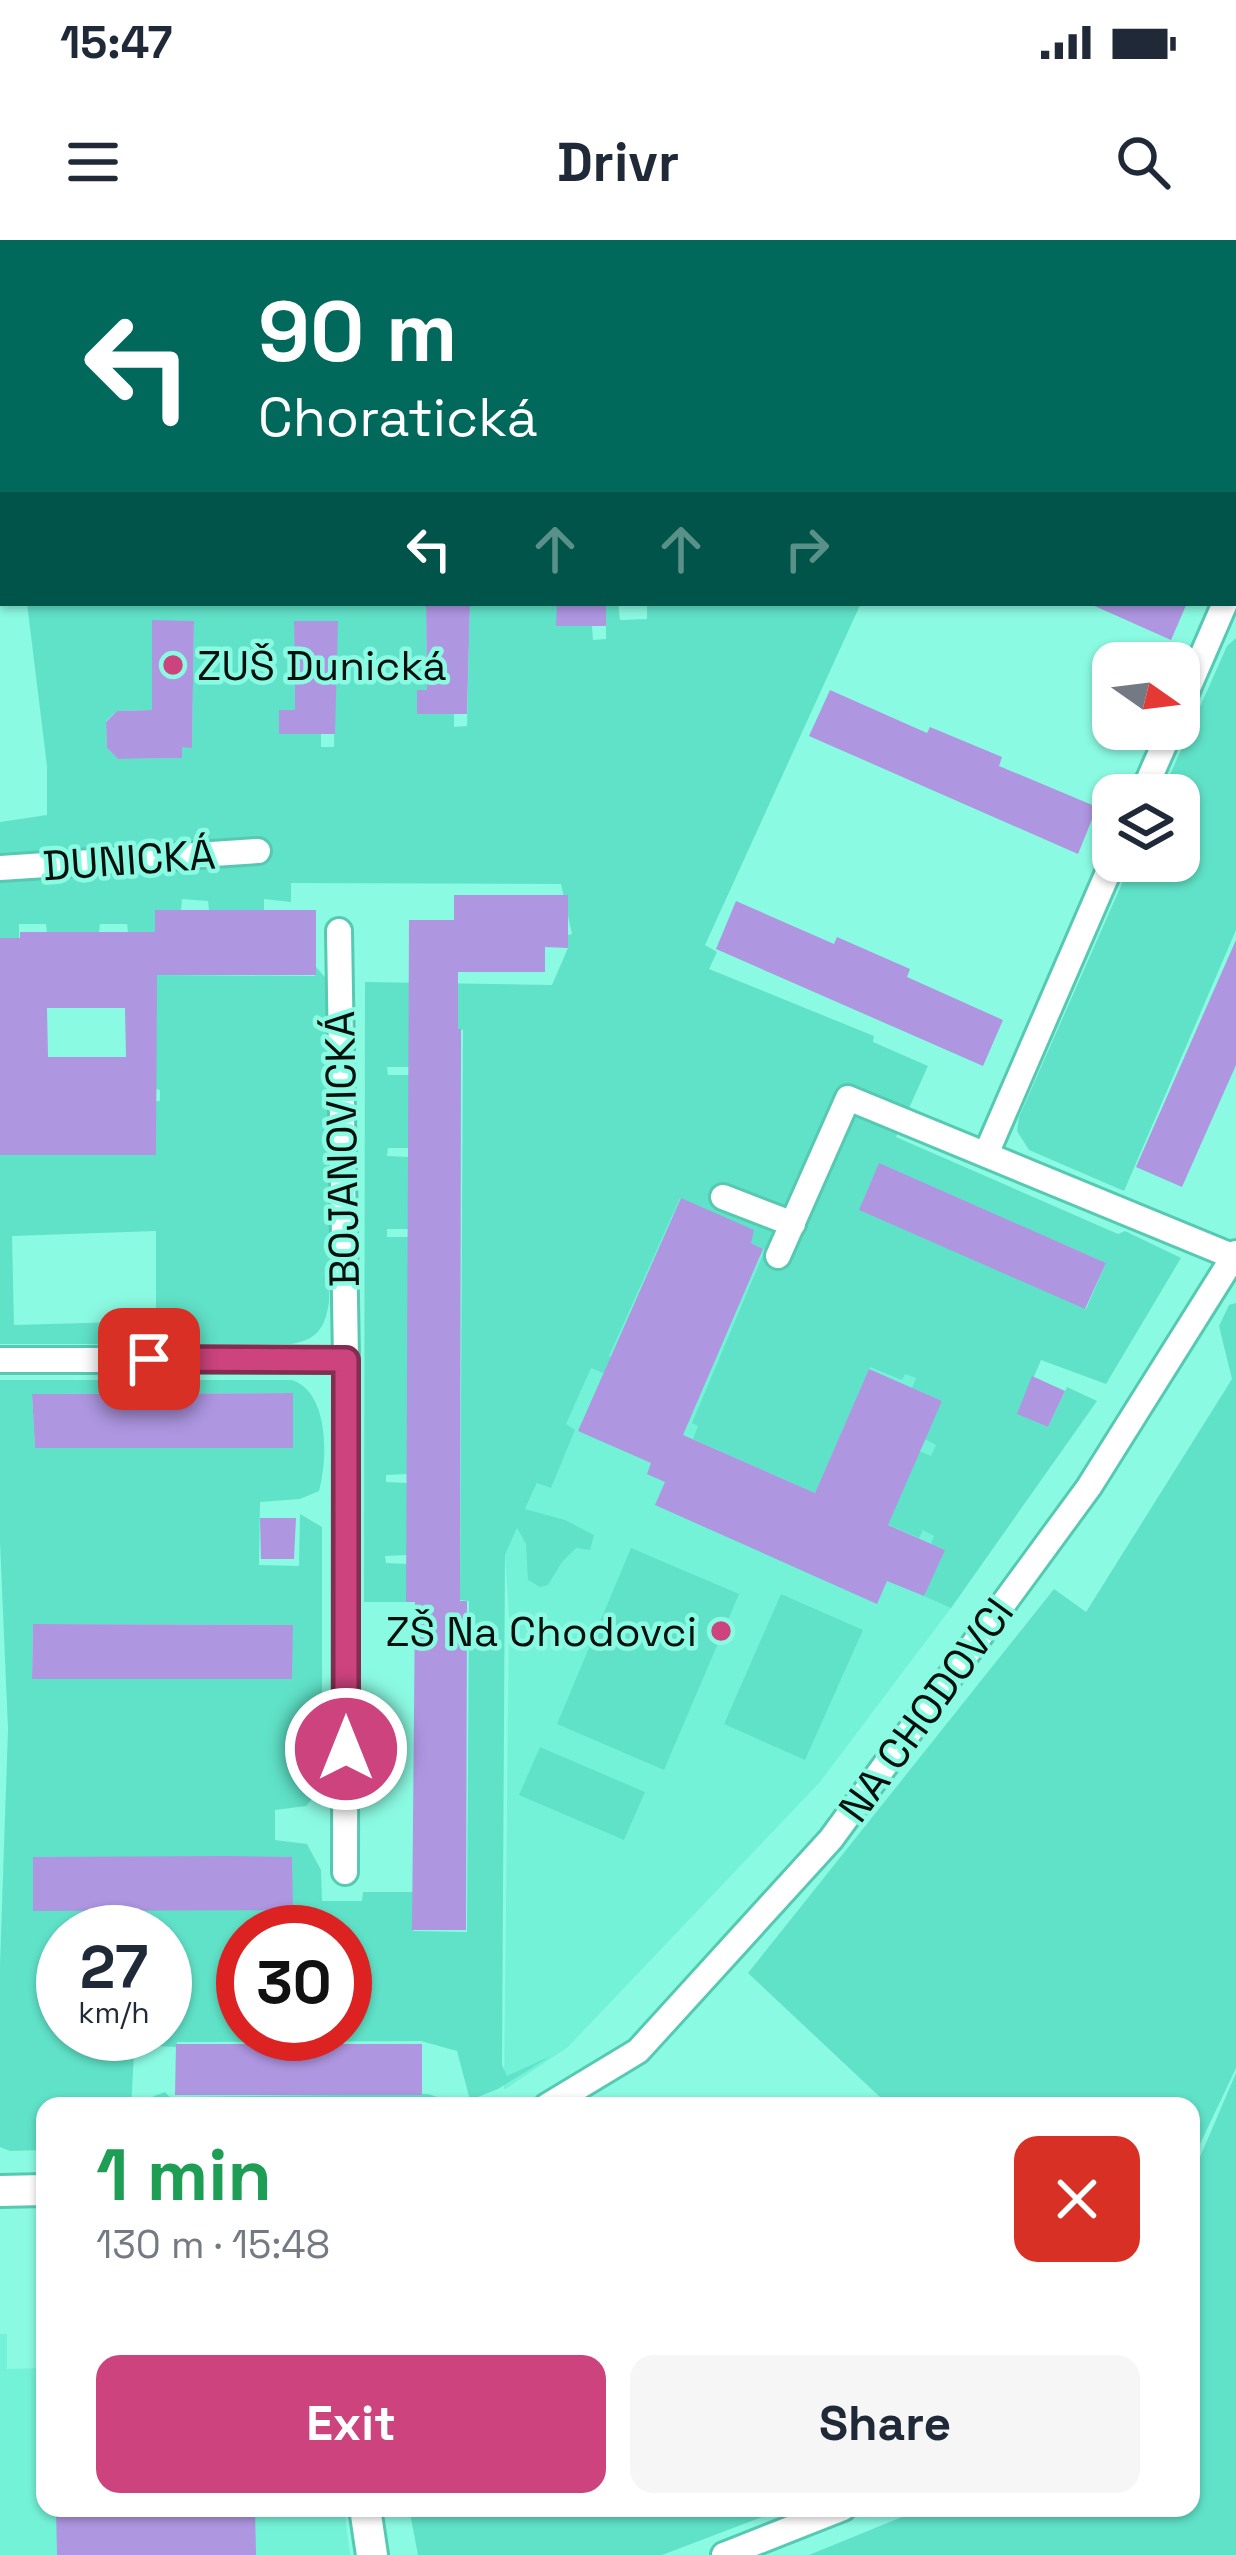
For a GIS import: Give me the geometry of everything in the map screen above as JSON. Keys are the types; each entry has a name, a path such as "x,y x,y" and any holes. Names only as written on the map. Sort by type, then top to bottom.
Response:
{"street":[{"path":"1200,667 1230,606"},
{"name":"DUNICKÁ","path":"0,868 258,851"},
{"path":"986,1154 1104,882"},
{"name":"BOJANOVICKÁ","path":"339,931 346,1360 345,1871"},
{"path":"778,1256 848,1098 1235,1255"},
{"path":"722,1197 793,1224"},
{"name":"NA CHODOVCI","path":"562,2097 638,2051 831,1839 1066,1520 1235,1255"},
{"path":"0,1360 346,1360"},
{"path":"0,2191 36,2190"},
{"path":"367,2517 373,2555"},
{"path":"724,2555 820,2517"}],"shaded area":[{"path":"27,606 426,606 427,690 417,690 454,714 454,727 467,726 470,606 557,606 557,626 592,626 593,640 606,639 606,606 618,606 620,620 647,619 647,606 860,606 705,945 717,952 709,969 874,1036 873,1042 928,1066 896,1137 1181,1258 1106,1384 1041,1360 1018,1414 1048,1427 1067,1387 1097,1401 951,1608 924,1596 944,1549 931,1544 934,1536 923,1530 919,1538 887,1524 919,1451 931,1456 936,1445 925,1439 942,1401 912,1388 916,1378 905,1374 902,1380 870,1367 815,1493 693,1439 698,1426 692,1423 765,1250 748,1241 752,1230 680,1198 609,1356 621,1363 615,1378 591,1368 566,1424 575,1430 551,1488 537,1483 525,1509 565,1520 594,1535 590,1550 576,1548 548,1585 540,1587 528,1580 526,1544 517,1528 505,1555 502,2065 507,2076 551,2056 478,2097 469,2097 457,2051 421,2041 372,2041 372,1905 292,1905 292,1857 34,1857 36,2061 134,2061 132,2097 36,2097 36,2150 0,2147 8,1729 0,1542 0,1380 292,1380 304,1387 323,1428 319,1491 300,1499 260,1502 259,1565 299,1566 300,1514 322,1527 322,1767 319,1791 306,1806 275,1810 275,1840 307,1844 321,1870 322,1901 362,1901 363,1892 413,1892 413,1931 467,1932 469,1601 460,1600 463,1030 457,1029 409,1067 387,1067 388,1075 409,1075 409,1148 388,1148 387,1156 409,1157 409,1229 387,1229 387,1237 409,1237 408,1474 386,1475 386,1482 408,1483 408,1555 385,1556 386,1563 408,1564 407,1602 364,1602 365,982 552,985 572,934 561,884 291,883 291,902 264,899 264,910 209,910 208,901 182,899 181,910 155,910 155,932 128,932 127,924 100,924 99,932 47,932 46,924 19,924 19,938 0,938 0,822 47,815 47,766","holes":["152,621 194,621 192,747 182,747 181,758 118,759 107,748 106,721 117,711 152,710","294,621 337,621 334,747 321,747 321,734 279,734 295,710","879,1164 1106,1263 1086,1309 860,1210","293,1393 292,1448 35,1448 32,1394","33,1624 292,1625 291,1679 32,1679"]},
{"path":"1236,638 1236,930 1124,1191 1029,1150 1017,1131 1019,1117 1123,882 1200,882 1200,774 1170,774 1181,750 1200,750 1200,707 1227,646"},
{"path":"316,967 330,983 329,1302 318,1331 291,1344 0,1344 0,1155 156,1155 160,1090 156,1089 154,975 315,976","holes":["156,1231 156,1321 14,1325 12,1236"]},
{"name":"ZŠ Na Chodovci","path":"672,1180 789,1225 780,1309 1063,1447 951,1608 820,1782 568,2047 504,2090 509,1616 505,1555"},
{"path":"1236,1303 1236,2068 1200,2144 1200,2097 880,2097 748,1973 1054,1589 1086,1612 1232,1379 1219,1326 1229,1305"},
{"path":"631,1548 739,1594 664,1770 557,1724"},
{"path":"781,1594 863,1630 805,1760 724,1724"},
{"path":"540,1747 645,1792 624,1840 519,1795"},
{"path":"192,1910 216,1910 216,2042 192,2042"},
{"path":"1236,2073 1236,2555 809,2555 902,2517 1200,2517 1200,2157"},
{"path":"428,2094 437,2097 176,2097"},
{"path":"0,2334 7,2334 7,2369 36,2368 36,2517 345,2517 350,2555 0,2555"},
{"path":"411,2517 762,2517 662,2555 418,2555"}],"building":[{"path":"426,606 470,606 467,714 417,714 417,690 427,690"},
{"path":"557,606 606,606 606,626 556,626"},
{"path":"1095,606 1186,606 1171,640"},
{"name":"ZUŠ Dunická","path":"152,620 194,621 192,748 182,747 182,758 118,759 107,748 106,722 117,711 152,710"},
{"path":"294,621 338,621 335,734 279,734 279,710 295,710"},
{"path":"830,690 927,733 930,727 1002,757 999,766 1092,805 1092,819 1078,854 809,736"},
{"path":"454,895 568,895 568,948 545,947 545,972 458,972 460,1601 467,1601 466,1930 412,1930 415,1602 406,1602 409,920 454,920"},
{"path":"736,901 834,944 837,937 910,969 907,977 1003,1020 983,1066 716,949"},
{"path":"155,910 316,910 316,975 157,975 156,1155 0,1155 0,938 20,938 20,932 155,932","holes":["47,1008 125,1008 126,1057 48,1057"]},
{"path":"1236,940 1236,1065 1182,1187 1136,1167"},
{"path":"879,1163 1106,1263 1085,1309 859,1210"},
{"path":"681,1198 754,1230 751,1243 763,1249 683,1435 815,1493 869,1369 942,1401 888,1525 945,1550 924,1596 887,1581 877,1604 655,1505 665,1482 647,1474 651,1463 578,1431"},
{"path":"1032,1376 1065,1391 1048,1427 1017,1414"},
{"path":"293,1393 293,1448 35,1448 32,1394"},
{"path":"260,1518 296,1518 294,1559 261,1559"},
{"path":"33,1624 293,1625 292,1679 32,1679"},
{"path":"33,1857 292,1857 293,1905 216,1905 216,1910 192,1910 192,1905 36,1905 33,1911"},
{"path":"192,2044 216,2044 216,2061 372,2061 372,2044 422,2044 422,2095 175,2095 176,2061 192,2061"},
{"path":"56,2517 255,2517 256,2555 57,2555"}],"place":[{"name":"ZUŠ Dunická","path":"173,665"},
{"name":"ZŠ Na Chodovci","path":"721,1631"}],"route":[{"path":"149,1359 346,1360 346,1749"}]}
